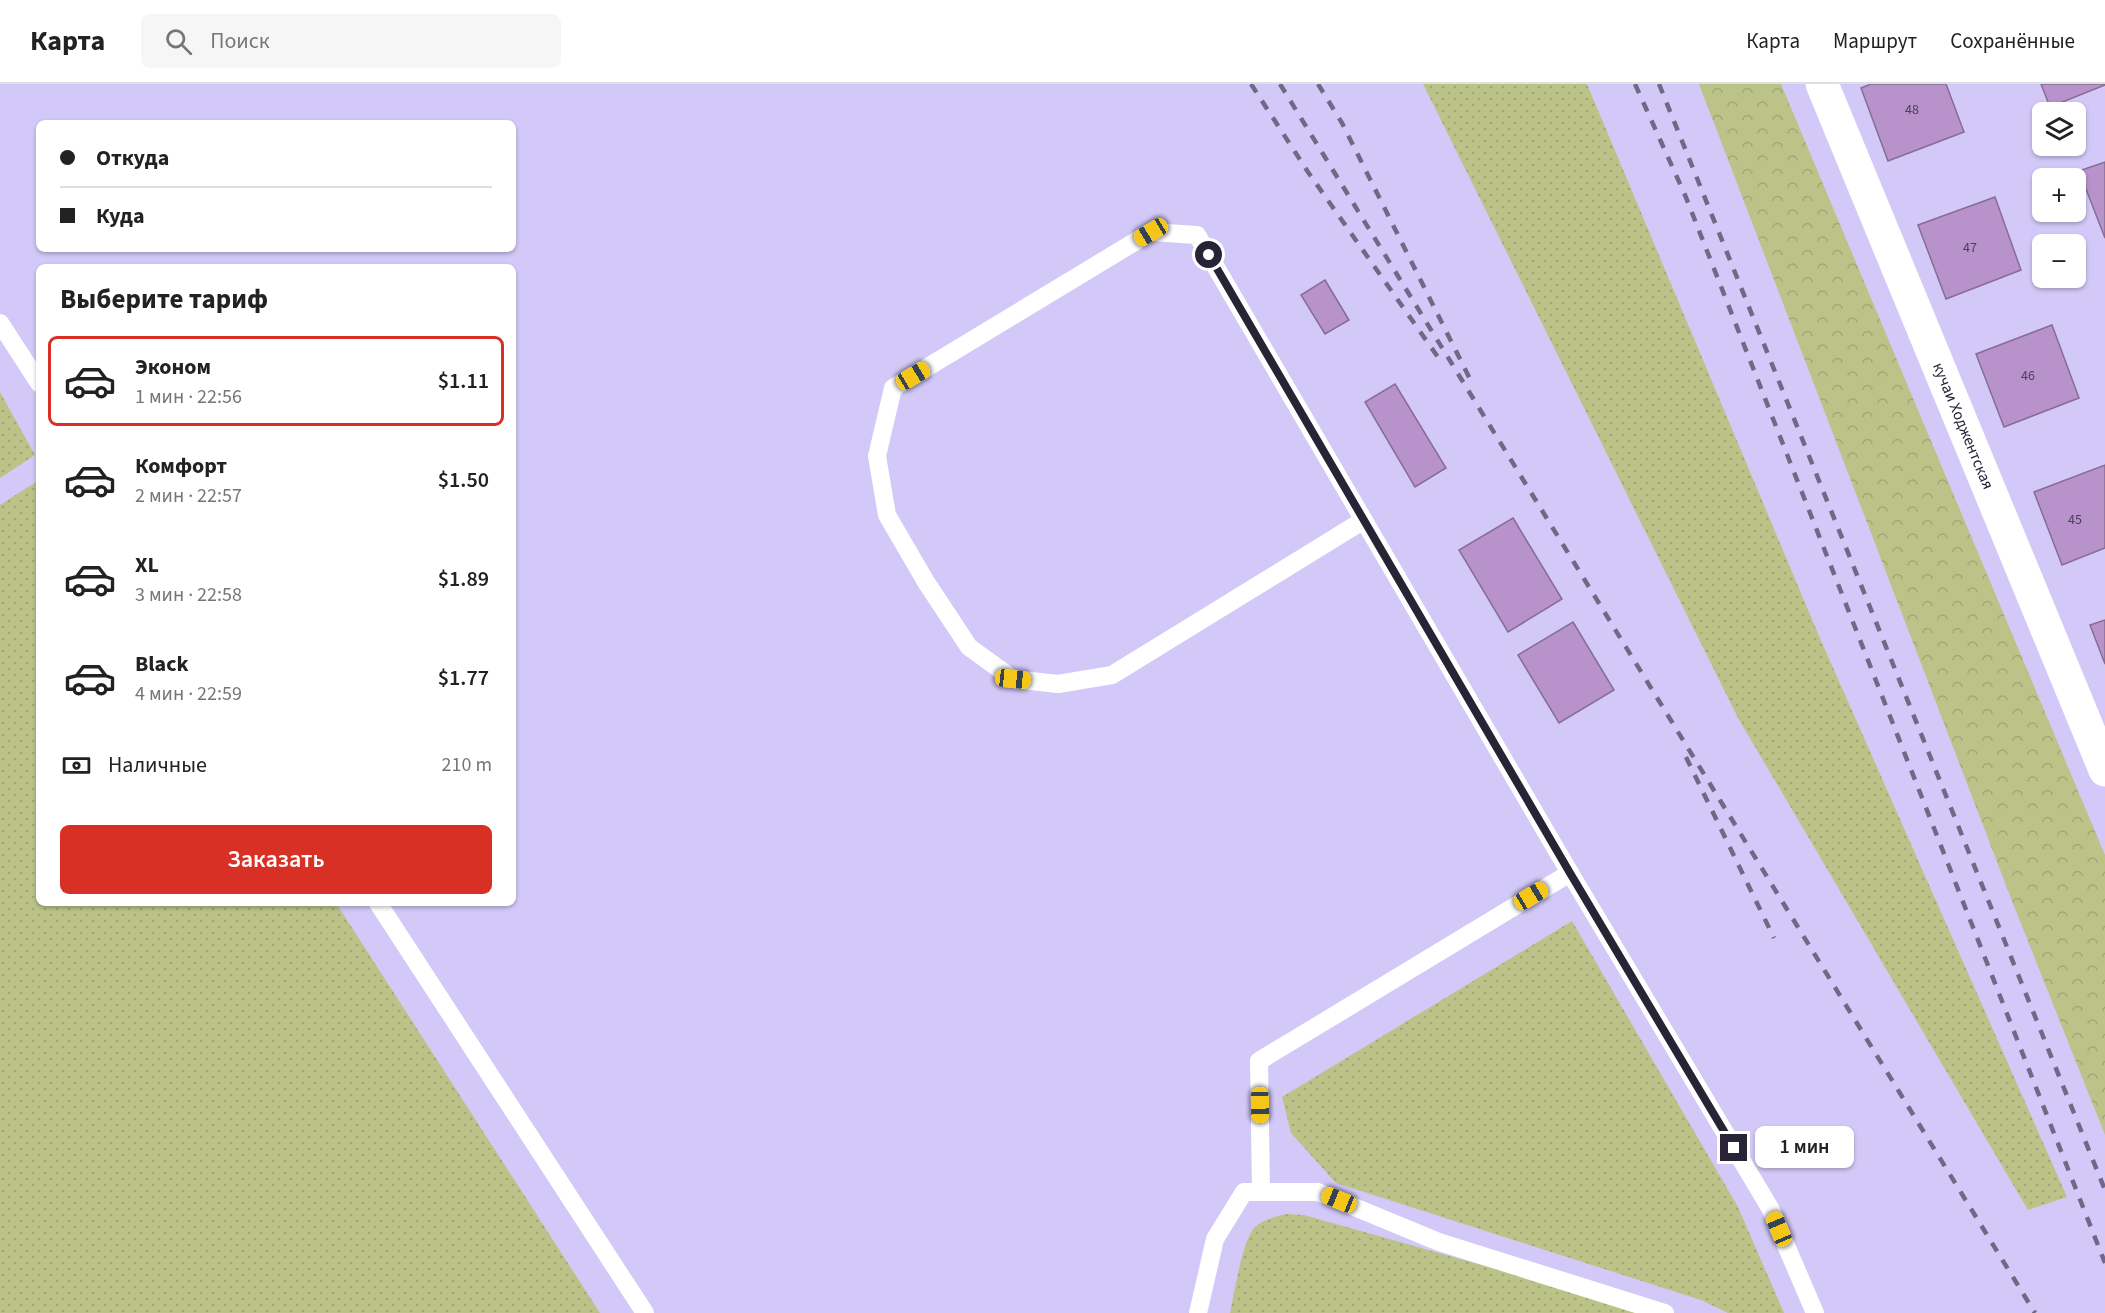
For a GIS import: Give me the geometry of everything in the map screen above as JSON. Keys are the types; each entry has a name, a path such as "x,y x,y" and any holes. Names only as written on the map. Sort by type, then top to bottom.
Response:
{"main road":[{"name":"кучаи Ходжентская","path":"1822,84 2105,770"}],"lane":[{"path":"1364,520 1112,675 1058,684 1013,679 969,647 926,582 887,515 877,456 893,388 1151,232 1197,235 1364,520 1570,873 1770,1208 1815,1313"},
{"path":"0,323 36,378"},
{"path":"1262,1192 1259,1061 1570,873"},
{"path":"380,906 645,1313"},
{"path":"1198,1313 1215,1239 1244,1192 1318,1192 1440,1242 1665,1313"}],"green space":[{"path":"1423,84 1587,84 1819,636 2067,1197 2028,1210 1738,718"},
{"path":"1699,84 1781,84 2105,855 2105,1135 2012,901"},
{"path":"0,392 35,455 0,478"},
{"path":"36,482 36,906 338,906 600,1313 0,1313 0,505"},
{"path":"1572,921 1738,1207 1784,1313 1728,1313 1701,1300 1336,1183 1291,1133 1282,1097"},
{"path":"1286,1214 1304,1215 1652,1313 1230,1313 1240,1267 1251,1233 1262,1222"}],"building":[{"path":"1871,84 1946,84 1964,132 1888,161 1861,88"},
{"path":"2041,84 2105,84 2062,102 2048,102"},
{"path":"2105,162 2105,238 2086,189 2086,169"},
{"path":"1995,197 2021,270 1946,299 1918,225"},
{"path":"1325,280 1349,320 1325,334 1301,295"},
{"path":"2052,325 2079,398 2004,427 1976,354"},
{"path":"1395,384 1446,468 1415,487 1365,402"},
{"path":"2105,465 2105,548 2062,565 2034,492"},
{"path":"1513,518 1562,599 1508,632 1459,550"},
{"path":"2105,620 2105,664 2090,625"},
{"path":"1573,622 1614,690 1559,723 1518,655"}],"railway":[{"path":"1251,84 1308,172 1440,360"},
{"path":"1280,84 2035,1313"},
{"path":"1318,84 1342,123 1472,383"},
{"path":"1635,84 1685,195 2105,1263"},
{"path":"1659,84 2105,1190"},
{"path":"1686,757 1774,938"}],"route":[{"path":"1209,255 1570,873 1734,1148"}]}
